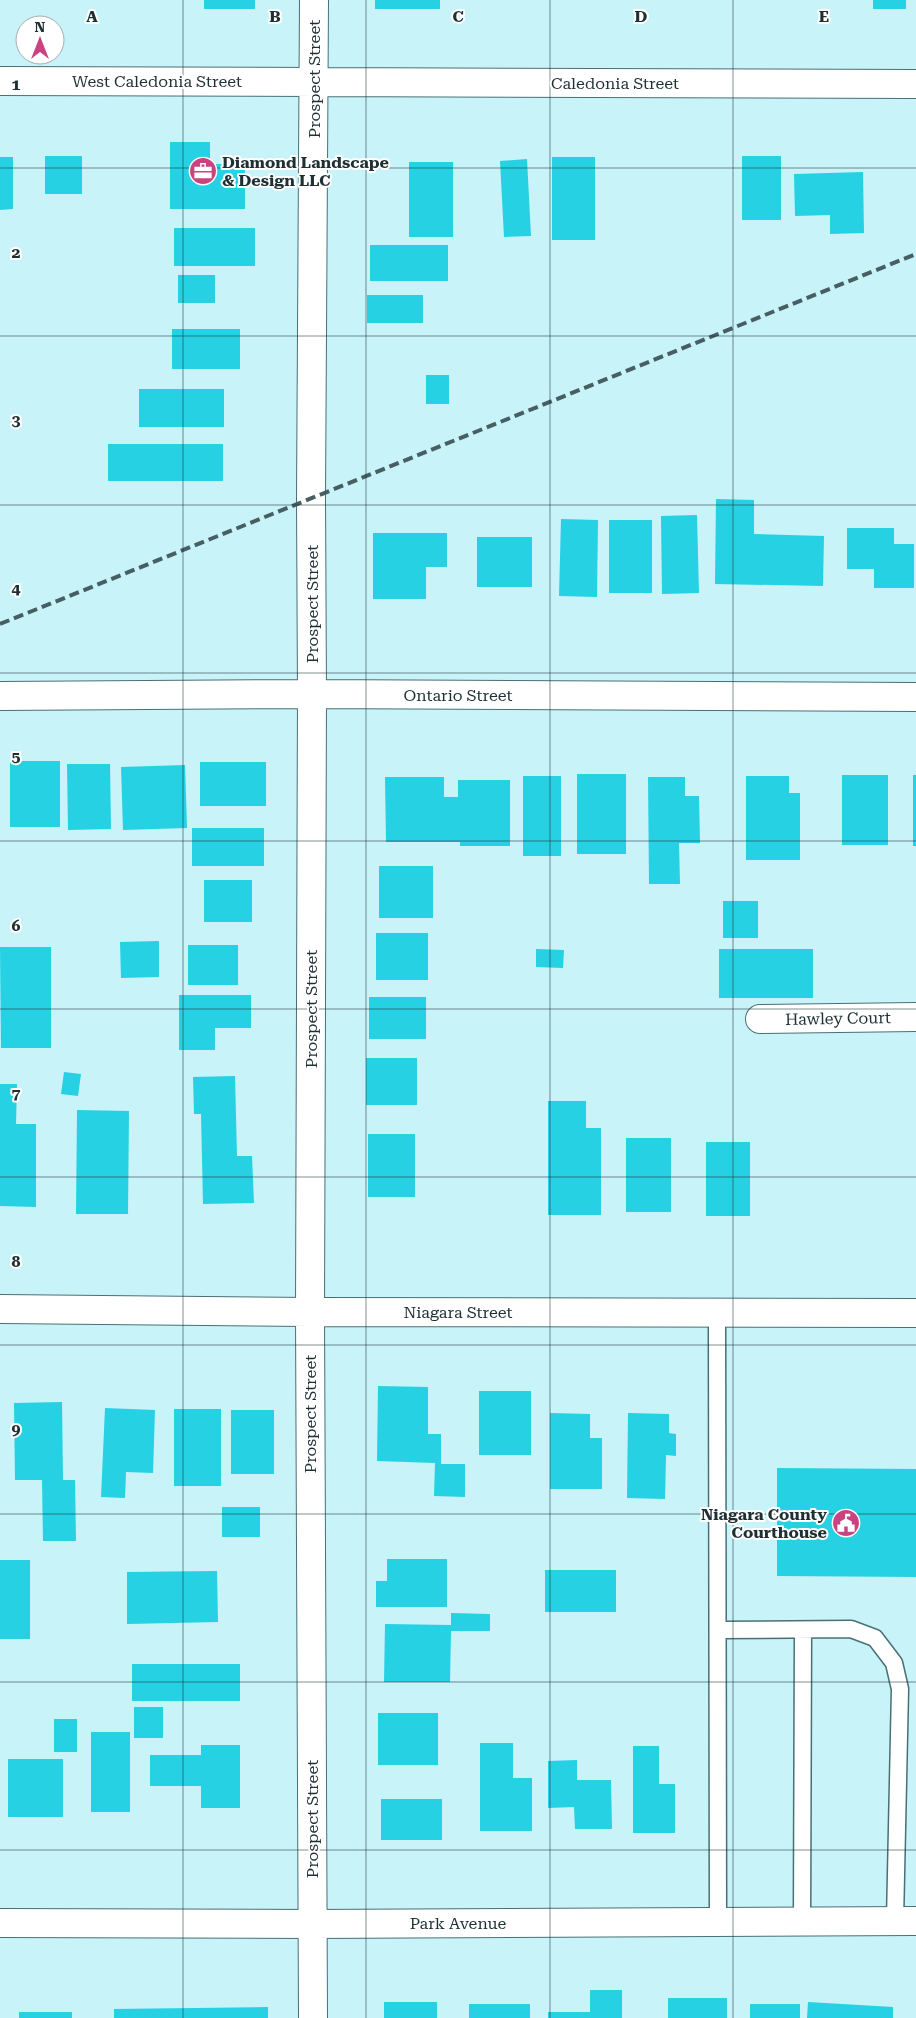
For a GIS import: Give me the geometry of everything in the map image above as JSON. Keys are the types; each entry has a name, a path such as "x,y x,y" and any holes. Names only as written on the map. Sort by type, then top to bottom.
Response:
{"street":[{"name":"Prospect Street","path":"313,2018 310,1312 311,488 314,0"},
{"name":"West Caledonia Street","path":"0,81 314,82"},
{"name":"Caledonia Street","path":"314,82 916,84"},
{"name":"Ontario Street","path":"0,696 312,694 916,698"},
{"name":"Hawley Court","path":"760,1018 916,1016"},
{"name":"Niagara Street","path":"0,1309 310,1312 916,1313"},
{"name":"Park Avenue","path":"0,1923 312,1924 905,1921"}],"lane":[{"path":"717,1313 718,1922"},
{"path":"718,1630 851,1629 875,1638 894,1663 900,1690 905,1921"},
{"path":"802,1922 804,1630"}],"building":[{"path":"204,0 255,0 255,9 204,9"},
{"path":"375,0 440,0 440,9 375,9"},
{"path":"873,0 906,0 906,9 873,9"},
{"path":"170,142 210,142 210,164 245,164 245,209 170,209"},
{"path":"45,156 82,156 82,194 45,194"},
{"path":"742,156 781,156 781,220 742,220"},
{"path":"0,157 13,157 13,209 0,210"},
{"path":"552,157 595,157 595,240 552,240"},
{"path":"527,159 531,236 504,237 500,161"},
{"path":"409,162 453,162 453,237 409,237"},
{"path":"863,172 864,233 830,234 830,215 795,216 794,174"},
{"path":"174,228 255,228 255,266 174,266"},
{"path":"370,245 448,245 448,281 370,281"},
{"path":"178,275 215,275 215,303 178,303"},
{"path":"367,295 423,295 423,323 367,323"},
{"path":"172,329 240,329 240,369 172,369"},
{"path":"426,375 449,375 449,404 426,404"},
{"path":"139,389 224,389 224,427 139,427"},
{"path":"108,444 223,444 223,481 108,481"},
{"path":"716,499 754,500 754,534 824,536 823,586 715,584"},
{"path":"697,515 699,593 662,594 661,516"},
{"path":"561,519 598,520 597,597 559,596"},
{"path":"609,520 652,520 652,593 609,593"},
{"path":"847,528 894,528 894,544 914,544 914,588 874,588 874,569 847,569"},
{"path":"373,533 447,533 447,567 426,567 426,599 373,599"},
{"path":"477,537 532,537 532,587 477,587"},
{"path":"10,761 60,761 60,827 10,827"},
{"path":"200,762 266,762 266,806 200,806"},
{"path":"67,764 110,764 111,829 68,830"},
{"path":"185,765 187,828 123,830 121,767"},
{"path":"577,774 626,774 626,854 577,854"},
{"path":"842,775 888,775 888,845 842,845"},
{"path":"913,775 916,775 916,846 913,846"},
{"path":"523,776 561,776 561,856 523,856"},
{"path":"746,776 789,776 789,793 800,793 800,860 746,860"},
{"path":"385,777 444,777 444,797 458,797 458,780 510,780 510,846 460,846 460,842 386,842"},
{"path":"648,777 685,777 685,796 699,796 700,843 679,843 680,884 649,884"},
{"path":"192,828 264,828 264,866 192,866"},
{"path":"379,866 433,866 433,918 379,918"},
{"path":"204,880 252,880 252,922 204,922"},
{"path":"723,901 758,901 758,938 723,938"},
{"path":"376,933 428,933 428,980 376,980"},
{"path":"159,941 159,977 121,978 120,942"},
{"path":"188,945 238,945 238,985 188,985"},
{"path":"0,947 51,947 51,1048 1,1048"},
{"path":"536,949 564,950 563,968 536,967"},
{"path":"719,949 813,949 813,998 719,998"},
{"path":"179,995 251,995 251,1028 215,1028 215,1050 179,1050"},
{"path":"369,997 426,997 426,1039 369,1039"},
{"path":"366,1058 417,1058 417,1105 366,1105"},
{"path":"64,1072 81,1074 78,1096 61,1094"},
{"path":"235,1076 237,1156 252,1156 254,1203 203,1204 201,1114 194,1114 193,1077"},
{"path":"0,1084 17,1084 16,1124 36,1124 36,1207 0,1206"},
{"path":"548,1101 586,1101 586,1128 601,1128 601,1215 548,1215"},
{"path":"77,1110 129,1111 128,1214 76,1214"},
{"path":"368,1134 415,1134 415,1197 368,1197"},
{"path":"626,1138 671,1138 671,1212 626,1212"},
{"path":"706,1142 750,1142 750,1216 706,1216"},
{"path":"378,1386 428,1387 428,1434 441,1434 441,1464 465,1464 465,1497 434,1496 435,1463 377,1461"},
{"path":"479,1391 531,1391 531,1455 479,1455"},
{"path":"62,1402 63,1480 75,1480 76,1541 43,1541 42,1480 15,1480 14,1403"},
{"path":"105,1408 155,1410 153,1473 126,1472 125,1498 101,1497"},
{"path":"174,1409 221,1409 221,1486 174,1486"},
{"path":"231,1410 274,1410 274,1474 231,1474"},
{"path":"550,1413 590,1414 590,1438 602,1438 602,1489 550,1489"},
{"path":"628,1413 669,1414 669,1433 676,1434 676,1456 666,1455 665,1499 627,1498"},
{"name":"Niagara County Courthouse","path":"777,1468 916,1469 916,1577 777,1576"},
{"path":"222,1507 260,1507 260,1537 222,1537"},
{"path":"387,1559 447,1559 447,1607 376,1607 376,1581 387,1581"},
{"path":"0,1560 30,1560 30,1639 0,1639"},
{"path":"545,1570 616,1570 616,1612 545,1612"},
{"path":"217,1571 218,1622 127,1624 127,1572"},
{"path":"451,1613 490,1614 490,1631 451,1631 450,1682 384,1682 385,1624 451,1625"},
{"path":"132,1664 240,1664 240,1701 132,1701"},
{"path":"134,1707 163,1707 163,1738 134,1738"},
{"path":"378,1713 438,1713 438,1765 378,1765"},
{"path":"54,1719 77,1719 77,1752 54,1752"},
{"path":"91,1732 130,1732 130,1812 91,1812"},
{"path":"480,1743 513,1743 513,1778 532,1778 532,1831 480,1831"},
{"path":"201,1745 240,1745 240,1808 201,1808 201,1786 150,1786 150,1755 201,1755"},
{"path":"633,1746 659,1746 659,1784 675,1784 675,1833 633,1833"},
{"path":"8,1759 63,1759 63,1817 8,1817"},
{"path":"577,1760 577,1780 611,1780 612,1829 575,1829 574,1807 548,1808 548,1761"},
{"path":"381,1799 442,1799 442,1840 381,1840"},
{"path":"590,1990 622,1990 622,2018 548,2018 548,2012 590,2012"},
{"path":"668,1998 727,1998 727,2018 668,2018"},
{"path":"384,2002 437,2002 437,2018 384,2018"},
{"path":"808,2002 893,2007 893,2018 807,2018"},
{"path":"469,2004 530,2004 530,2018 469,2018"},
{"path":"750,2004 800,2004 800,2018 750,2018"},
{"path":"268,2007 268,2018 114,2018 114,2009"},
{"path":"19,2012 72,2012 72,2018 19,2018"}],"railway":[{"path":"0,624 916,254"}],"place":[{"name":"Diamond Landscape & Design LLC","path":"203,171"},
{"name":"Niagara County Courthouse","path":"846,1523"}]}
